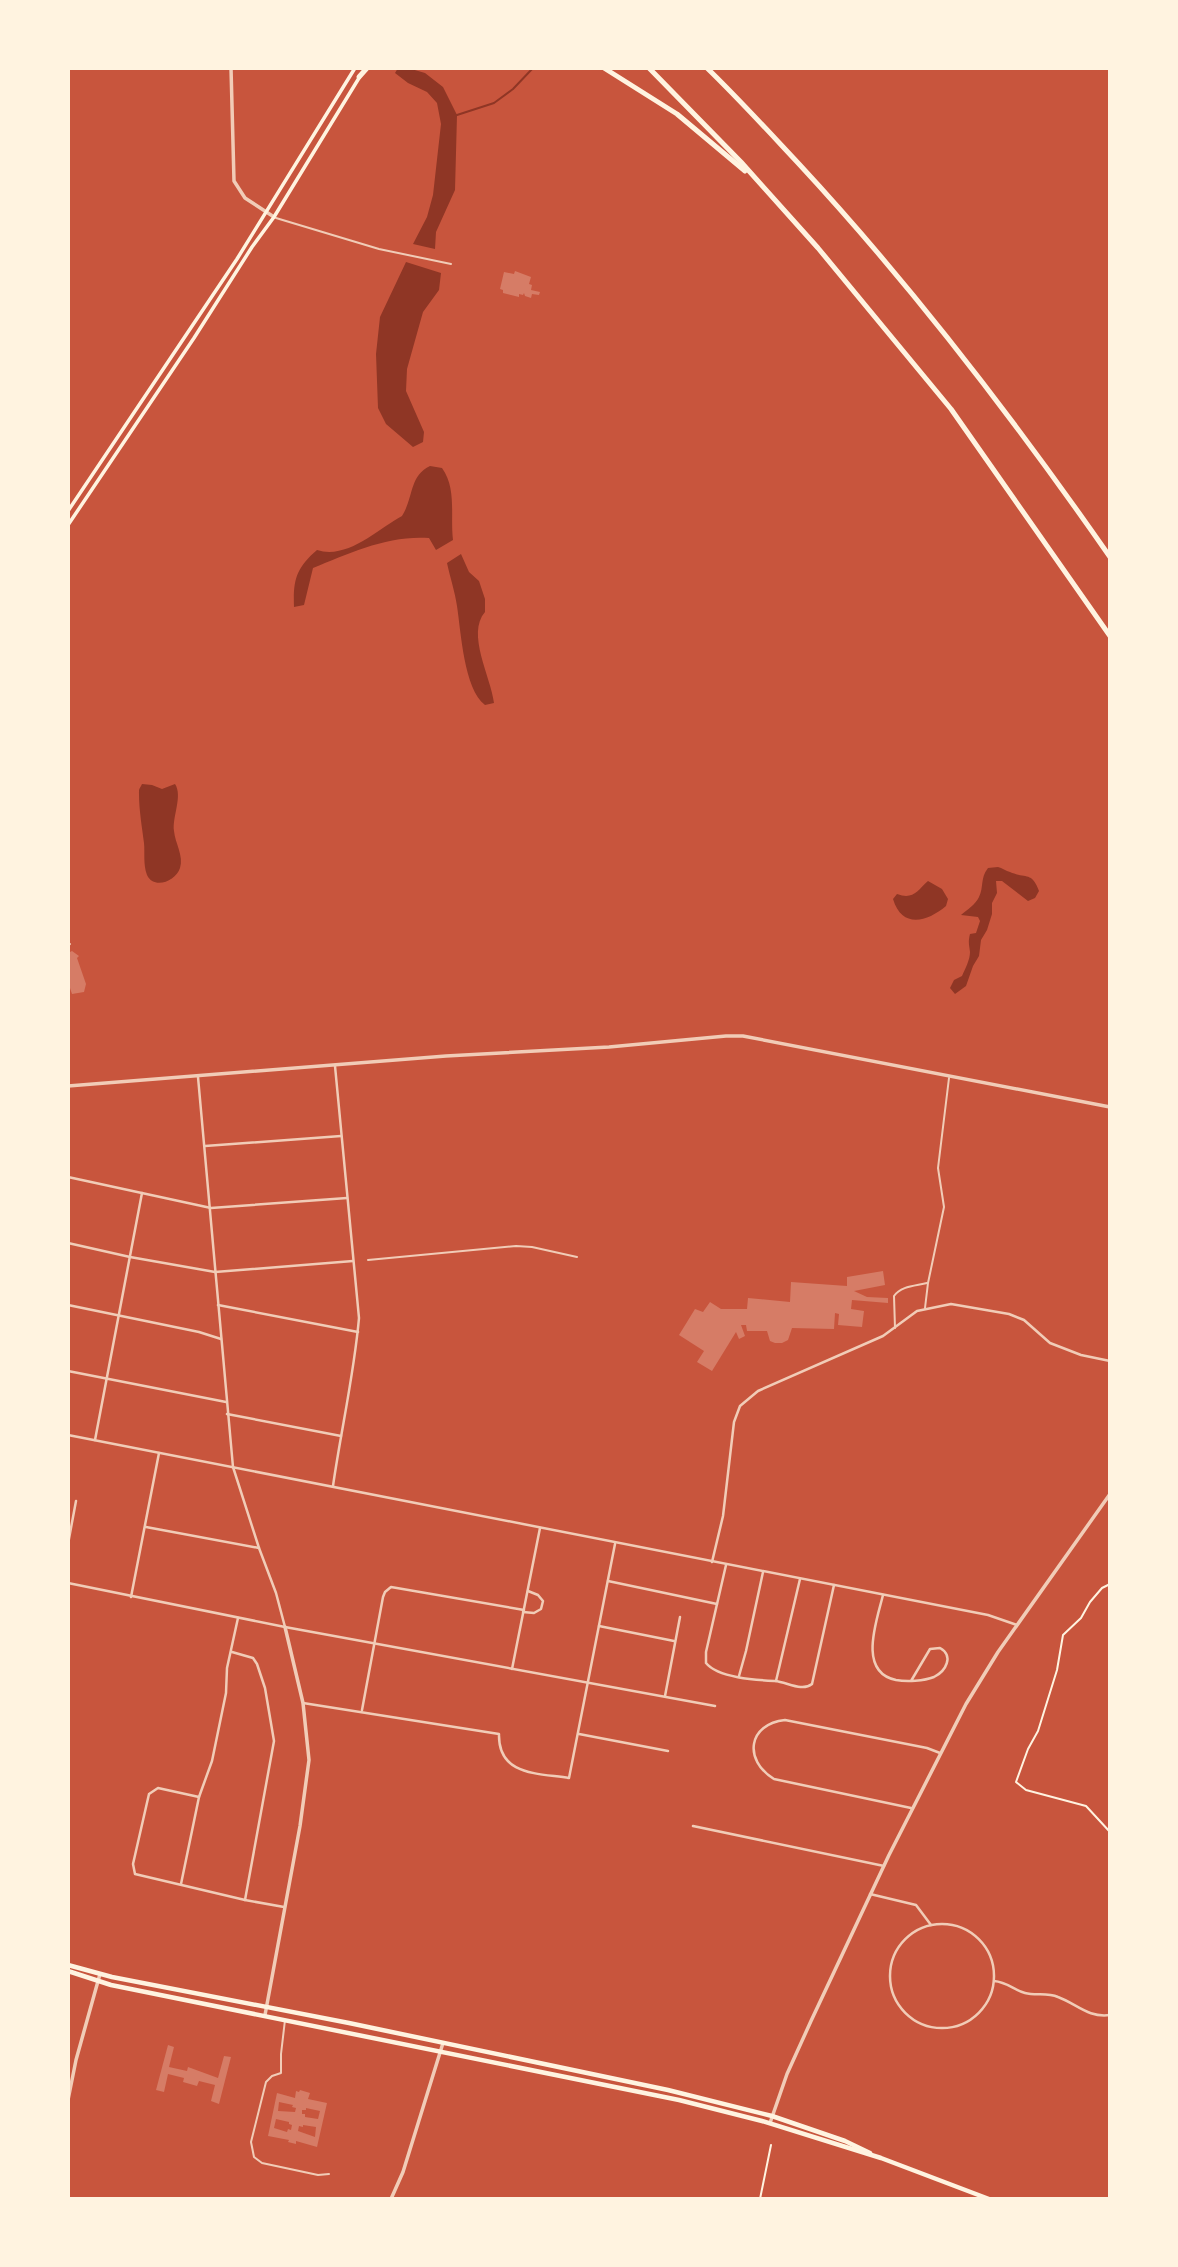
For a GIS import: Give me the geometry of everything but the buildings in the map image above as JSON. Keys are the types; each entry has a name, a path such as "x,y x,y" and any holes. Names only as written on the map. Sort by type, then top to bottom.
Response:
{"highway":[{"path":"359,77 366,68"},
{"path":"604,68 677,114 768,192"},
{"path":"649,68 818,248 951,409 1110,636"},
{"path":"707,68 829,197 938,324 1013,421 1110,557"}],"main road":[{"path":"68,511 266,212 355,68"},
{"path":"68,525 274,217 359,77"},
{"path":"68,1965 100,1974 654,2088 772,2116 845,2141 881,2158 989,2199"},
{"path":"68,1970 98,1981 678,2100 770,2123 842,2148 881,2158"}],"street":[{"path":"231,68 234,180 245,198 274,217"},
{"path":"68,1086 743,1036 1110,1107"},
{"path":"333,1486 357,1349 359,1318 335,1065"},
{"path":"198,1077 233,1467 276,1592 303,1703 309,1745 300,1826 265,2015"},
{"path":"205,1146 341,1136"},
{"path":"68,1177 211,1208 347,1198"},
{"path":"95,1440 142,1193"},
{"path":"68,1243 215,1272 354,1261"},
{"path":"712,1562 723,1516 734,1422 740,1406 758,1391 874,1341 916,1311 951,1304 1009,1314 1024,1320 1050,1343 1081,1355 1110,1361"},
{"path":"68,1306 199,1332 221,1339"},
{"path":"218,1306 358,1332"},
{"path":"68,1371 226,1402"},
{"path":"228,1414 341,1436"},
{"path":"68,1435 998,1617 1017,1625"},
{"path":"131,1597 159,1453"},
{"path":"770,2123 787,2074 870,1894 966,1704 1017,1625 1110,1494"},
{"path":"68,1544 76,1501"},
{"path":"146,1527 259,1548"},
{"path":"512,1669 541,1528"},
{"path":"303,1703 499,1734 501,1753 511,1766 523,1771 569,1779 615,1543"},
{"path":"726,1565 706,1652 706,1663 711,1668 757,1681 776,1681 807,1688 812,1684 834,1586"},
{"path":"738,1676 763,1572"},
{"path":"776,1681 800,1579"},
{"path":"608,1581 717,1604"},
{"path":"68,1583 285,1627 715,1706"},
{"path":"362,1711 383,1597 387,1589 391,1587 534,1613 541,1609 543,1601 538,1595 528,1591"},
{"path":"883,1595 872,1644 875,1664 883,1675 889,1679 911,1681 934,1676 944,1669 948,1660 944,1651 935,1647 927,1652 911,1681"},
{"path":"665,1696 680,1617"},
{"path":"181,1885 199,1797 212,1761 226,1693 226,1668 238,1618"},
{"path":"598,1626 676,1641"},
{"path":"231,1651 253,1658 257,1664 265,1689 274,1741 245,1900"},
{"path":"913,1809 774,1779 758,1766 754,1750 756,1739 766,1725 785,1720 927,1748 940,1753"},
{"path":"579,1734 668,1751"},
{"path":"199,1797 171,1790 154,1789 149,1794 136,1843 133,1864 135,1874 245,1900 284,1906"},
{"path":"694,1826 884,1866"},
{"path":"870,1894 916,1905 931,1925"},
{"path":"947,1924 963,1928 977,1937 987,1949 993,1965 994,1981 988,2002 964,2024 932,2028 912,2019 897,2003 892,1993 890,1971 897,1950 911,1934 931,1925 947,1924"},
{"path":"68,2100 100,1974"},
{"path":"994,1981 1004,1982 1029,1994 1058,1997 1090,2014 1110,2015"},
{"path":"391,2199 403,2172 443,2043"}],"lane":[{"path":"274,217 348,241 451,264"},
{"path":"925,1309 944,1207 938,1167 949,1075"},
{"path":"368,1260 516,1246 577,1257"},
{"path":"895,1328 894,1296 902,1289 928,1283"},
{"path":"285,2019 281,2073 269,2079 265,2086 251,2149 254,2157 262,2163 318,2175 329,2174"}],"path":[{"path":"1110,1584 1102,1588 1081,1618 1063,1635 1038,1731 1016,1782 1026,1790 1086,1806 1110,1832"},
{"path":"760,2199 771,2145"}],"shaded area":[{"path":"398,68 425,73 443,87 457,115 455,190 436,232 435,249 413,244 427,217 433,195 441,124 437,103 427,92 395,73"},
{"path":"406,262 441,273 439,290 423,312 407,369 406,391 424,432 423,442 413,447 386,424 378,408 376,354 380,317"},
{"path":"430,466 442,468 450,485 453,540 436,550 429,538 384,542 313,568 304,605 294,607 297,575 310,557 317,550 340,551 351,547 402,516 418,475"},
{"path":"461,554 469,572 479,581 485,599 485,612 478,632 479,644 494,703 485,705 478,697 468,674 447,563"},
{"path":"142,784 162,789 175,784 177,789 174,831 181,863 178,873 165,882 150,880 146,871 139,800"},
{"path":"998,867 1031,878 1039,891 1035,898 1028,901 1002,881 996,881 997,893 992,903 987,930 981,940 979,956 966,986 955,994 950,988 965,970 970,955 970,934 976,933 980,921 978,917 961,915 978,900 988,868"},
{"path":"928,881 942,889 948,899 946,906 923,919 909,919 902,915 893,899 897,894 914,894"}],"waterway":[{"path":"457,115 494,103 513,89 533,68"}]}
